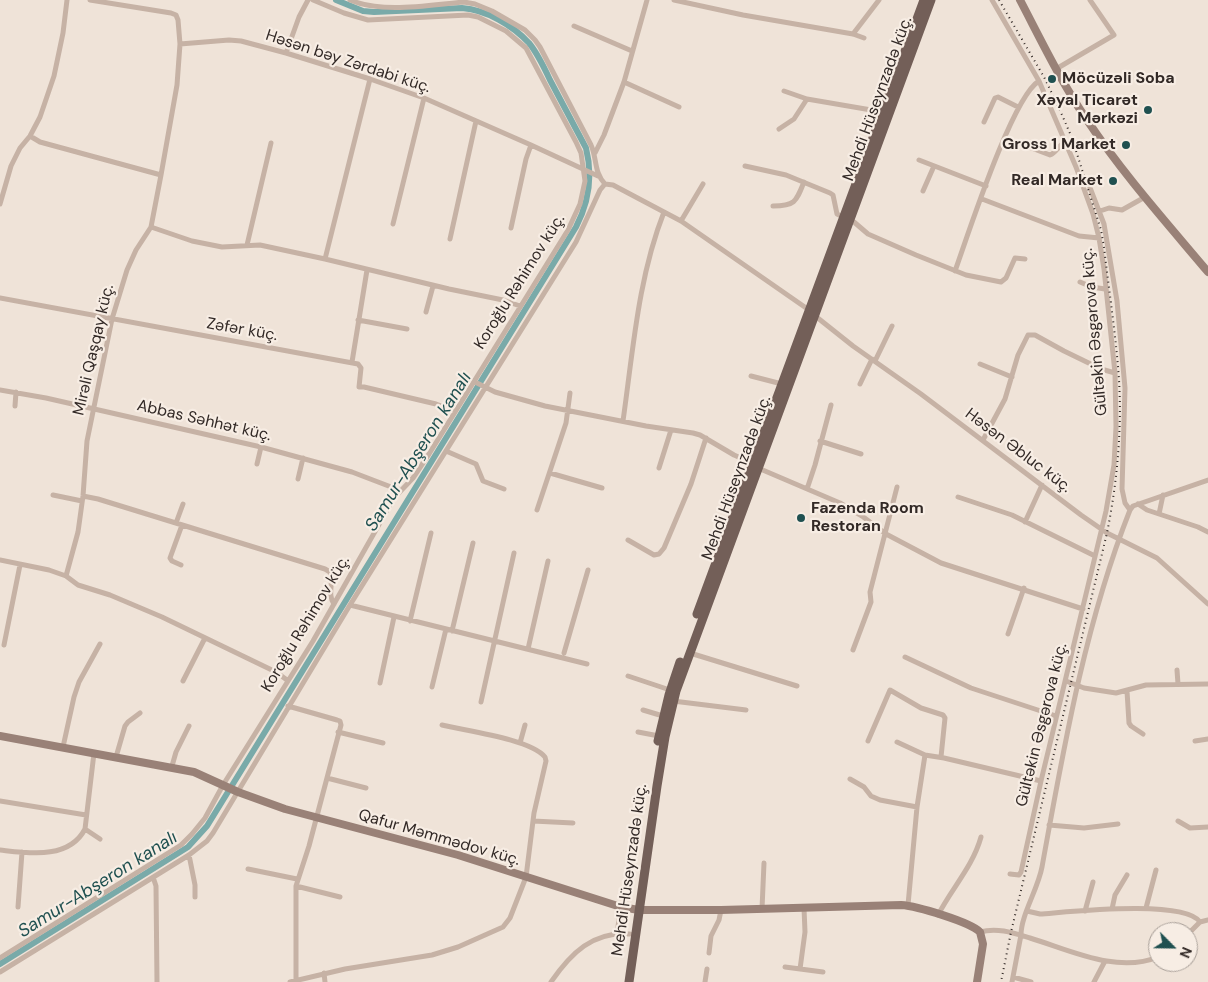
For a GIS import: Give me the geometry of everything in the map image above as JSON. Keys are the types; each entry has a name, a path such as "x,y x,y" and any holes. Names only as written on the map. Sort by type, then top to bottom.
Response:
{"main road":[{"name":"Mehdi Hüseynzadə küç.","path":"847,219 883,112 924,0"},
{"name":"Mehdi Hüseynzadə küç.","path":"629,982 636,909 659,736 670,690 811,313 931,0"},
{"name":"Mehdi Hüseynzadə küç.","path":"623,982 630,934 673,701 782,384 811,313"}],"street":[{"path":"0,204 11,166 40,117 56,70 67,0"},
{"name":"Mirəli Qaşqay küç.","path":"66,576 78,532 83,498 87,441 112,319 127,270 136,250 151,227 177,85 180,44 176,15 90,0"},
{"path":"286,53 298,17 308,0"},
{"name":"Koroğlu Rəhimov küç.","path":"0,958 181,845 205,818 287,680 303,658 399,490 413,478 455,411 573,220 584,194 584,170 576,142 526,48 506,31 478,17 468,15 406,17 384,20 360,18 312,0"},
{"path":"350,0 363,4 390,7 464,2 492,11 520,26 540,47 595,153 598,176 604,184"},
{"path":"595,153 604,135 624,82 647,0"},
{"path":"674,0 743,15 853,34 864,38"},
{"path":"853,34 879,0"},
{"name":"Gültəkin Əsgərova küç.","path":"992,0 1039,81 1093,214 1099,238 1115,373 1116,427 1114,465 1102,529 1056,716 1021,872 1019,875 1010,874"},
{"path":"1020,0 1056,69 1086,119 1144,196 1208,272"},
{"path":"1056,69 1114,35 1090,0"},
{"path":"574,26 632,51"},
{"name":"Həsən bəy Zərdabi küç.","path":"180,44 229,40 241,41 370,78 424,98 531,144 598,176"},
{"path":"325,259 370,78"},
{"path":"955,271 986,186 1018,107 1030,88 1039,81"},
{"path":"624,82 679,107"},
{"path":"784,91 807,99 883,112"},
{"path":"984,122 998,97 1018,107"},
{"path":"393,224 424,98"},
{"path":"779,129 794,119 807,99"},
{"path":"450,239 476,121"},
{"path":"30,136 40,142 161,175"},
{"path":"1005,138 1050,155 1054,154 1058,146 1065,142"},
{"path":"247,245 271,143"},
{"path":"512,228 526,159 531,144"},
{"path":"919,160 986,186"},
{"path":"745,166 771,171 804,182 833,195 837,214 872,236 978,279 1001,282 1006,278 1015,258 1025,259"},
{"path":"924,191 934,166"},
{"path":"1087,180 1104,224 1115,292 1124,363 1125,388 1122,489 1125,503 1130,510"},
{"path":"773,206 784,206 794,203 804,182"},
{"name":"Koroğlu Rəhimov küç.","path":"0,972 153,877 207,841 350,605 576,242 604,184"},
{"name":"Həsən Əbluc küç.","path":"604,184 613,185 681,221 811,313 852,346 983,440 1102,529 1157,558 1208,604"},
{"path":"681,221 703,184"},
{"path":"1100,210 1109,208 1122,210 1144,196"},
{"path":"982,199 1079,236 1099,238"},
{"path":"623,421 642,286 655,236 664,212"},
{"path":"151,227 192,241 222,247 260,245 433,286 503,300 520,306"},
{"path":"367,270 352,362 358,364 361,368 359,387 436,404 455,411"},
{"path":"1080,282 1092,287 1105,289"},
{"path":"426,312 433,286"},
{"name":"Zəfər küç.","path":"0,298 352,362"},
{"path":"358,320 407,329"},
{"path":"860,384 892,326"},
{"path":"983,440 1000,412 1026,337 1032,334 1115,373"},
{"path":"980,364 1012,378"},
{"path":"751,376 782,384"},
{"path":"473,382 485,388 545,406 693,433 706,438 734,455 840,503 862,516 886,534 942,563 1024,588 1083,609"},
{"name":"Abbas Səhhət küç.","path":"0,390 261,447 365,476 399,490"},
{"path":"16,392 16,406"},
{"path":"537,510 566,423 570,392"},
{"path":"807,489 831,406"},
{"path":"659,468 671,430"},
{"path":"628,540 654,555 659,554 664,548 691,484 706,438"},
{"path":"820,441 861,454"},
{"path":"257,464 261,447"},
{"path":"446,450 476,464 483,481 504,489"},
{"path":"298,479 303,458"},
{"path":"550,473 602,488"},
{"path":"1032,982 1013,980 1021,928 1039,880 1064,745 1100,595 1118,539 1130,510 1138,504 1208,480"},
{"path":"1026,522 1042,485"},
{"path":"852,650 871,602 870,592 897,486"},
{"path":"53,495 83,498 179,524 325,569 330,572 332,578 330,594 334,604"},
{"path":"1159,514 1163,495"},
{"path":"958,498 997,510 1026,522 1096,556"},
{"path":"181,565 170,558 183,504"},
{"path":"1138,504 1147,510 1208,532"},
{"path":"410,621 430,533"},
{"path":"452,631 473,542"},
{"path":"481,702 514,553"},
{"path":"0,560 49,570 66,576 78,584 140,607 276,672 287,680"},
{"path":"528,649 548,561"},
{"path":"4,645 20,565"},
{"path":"564,653 588,570"},
{"path":"1008,634 1024,588"},
{"path":"350,605 394,618 587,664"},
{"path":"380,683 394,618"},
{"path":"432,687 446,629"},
{"path":"183,681 205,638"},
{"path":"63,746 79,682 100,644"},
{"path":"689,653 797,686"},
{"path":"905,658 971,688 1056,716"},
{"path":"1178,670 1178,684"},
{"path":"628,676 670,690"},
{"path":"1066,681 1078,686 1116,693 1146,685 1208,684"},
{"path":"868,740 890,690 921,708 943,715 945,718 941,757"},
{"path":"1127,691 1131,726 1144,734"},
{"path":"673,701 746,710"},
{"path":"288,706 340,721 341,725 309,846 297,879 296,980"},
{"path":"643,710 663,716"},
{"path":"116,757 125,726 140,713"},
{"path":"290,982 324,973 432,955 458,947 495,931 503,927 510,918 526,877 533,822 546,761 545,756 535,749 520,743 442,725"},
{"path":"520,743 525,725"},
{"path":"172,766 176,752 189,726"},
{"path":"338,732 383,743"},
{"path":"638,732 659,736"},
{"path":"0,736 172,766 202,774 223,785"},
{"path":"1195,741 1208,739"},
{"path":"897,742 925,755 941,757 1041,781"},
{"path":"0,850 46,852 58,850 79,839 85,828 94,753"},
{"path":"908,906 917,807 925,755"},
{"path":"327,778 366,788"},
{"path":"850,779 864,787 871,796 880,800 917,807"},
{"name":"Qafur Məmmədov küç.","path":"223,785 274,806 458,855 621,908 720,910 908,906 971,926 980,932"},
{"path":"0,801 86,815"},
{"path":"1178,821 1190,828 1208,827"},
{"path":"533,822 574,822"},
{"path":"1049,825 1084,828 1118,824"},
{"path":"85,828 100,839"},
{"path":"938,915 949,895 972,862 978,850 981,837"},
{"path":"18,907 22,852"},
{"path":"189,854 195,884 195,897"},
{"path":"762,909 764,863"},
{"path":"248,869 297,879"},
{"path":"1146,908 1156,870"},
{"path":"1112,909 1115,895 1127,875"},
{"path":"153,877 156,886 157,982"},
{"path":"1085,911 1093,882"},
{"path":"296,886 340,897"},
{"path":"617,933 621,908"},
{"path":"800,969 804,932 804,908"},
{"path":"1027,911 1040,914 1146,908 1193,916 1200,922 1208,920"},
{"path":"709,953 711,936 719,920 720,910"},
{"path":"977,982 983,944 980,932 991,930 1012,932 1105,961 1140,963 1148,961"},
{"path":"551,982 564,964 576,952 603,936 617,933 630,934"},
{"path":"1094,982 1105,961"},
{"path":"785,967 823,972"},
{"path":"705,982 707,968"},
{"path":"324,973 325,982"}],"waterway":[{"name":"Samur-Abşeron kanalı","path":"0,964 188,847 207,826 576,227 584,208 589,179 586,148 538,56 529,43 515,30 490,15 471,9 374,12 363,11 336,0"}],"railway":[{"path":"999,0 1044,77 1059,108 1072,138 1101,230 1116,347 1120,418 1114,495 1107,533 1011,932 1001,982"}],"place":[{"name":"Möcüzəli Soba","path":"1052,79"},
{"name":"Xəyal Ticarət Mərkəzi","path":"1148,110"},
{"name":"Gross 1 Market","path":"1126,145"},
{"name":"Real Market","path":"1113,181"},
{"name":"Fazenda Room Restoran","path":"801,518"}]}
